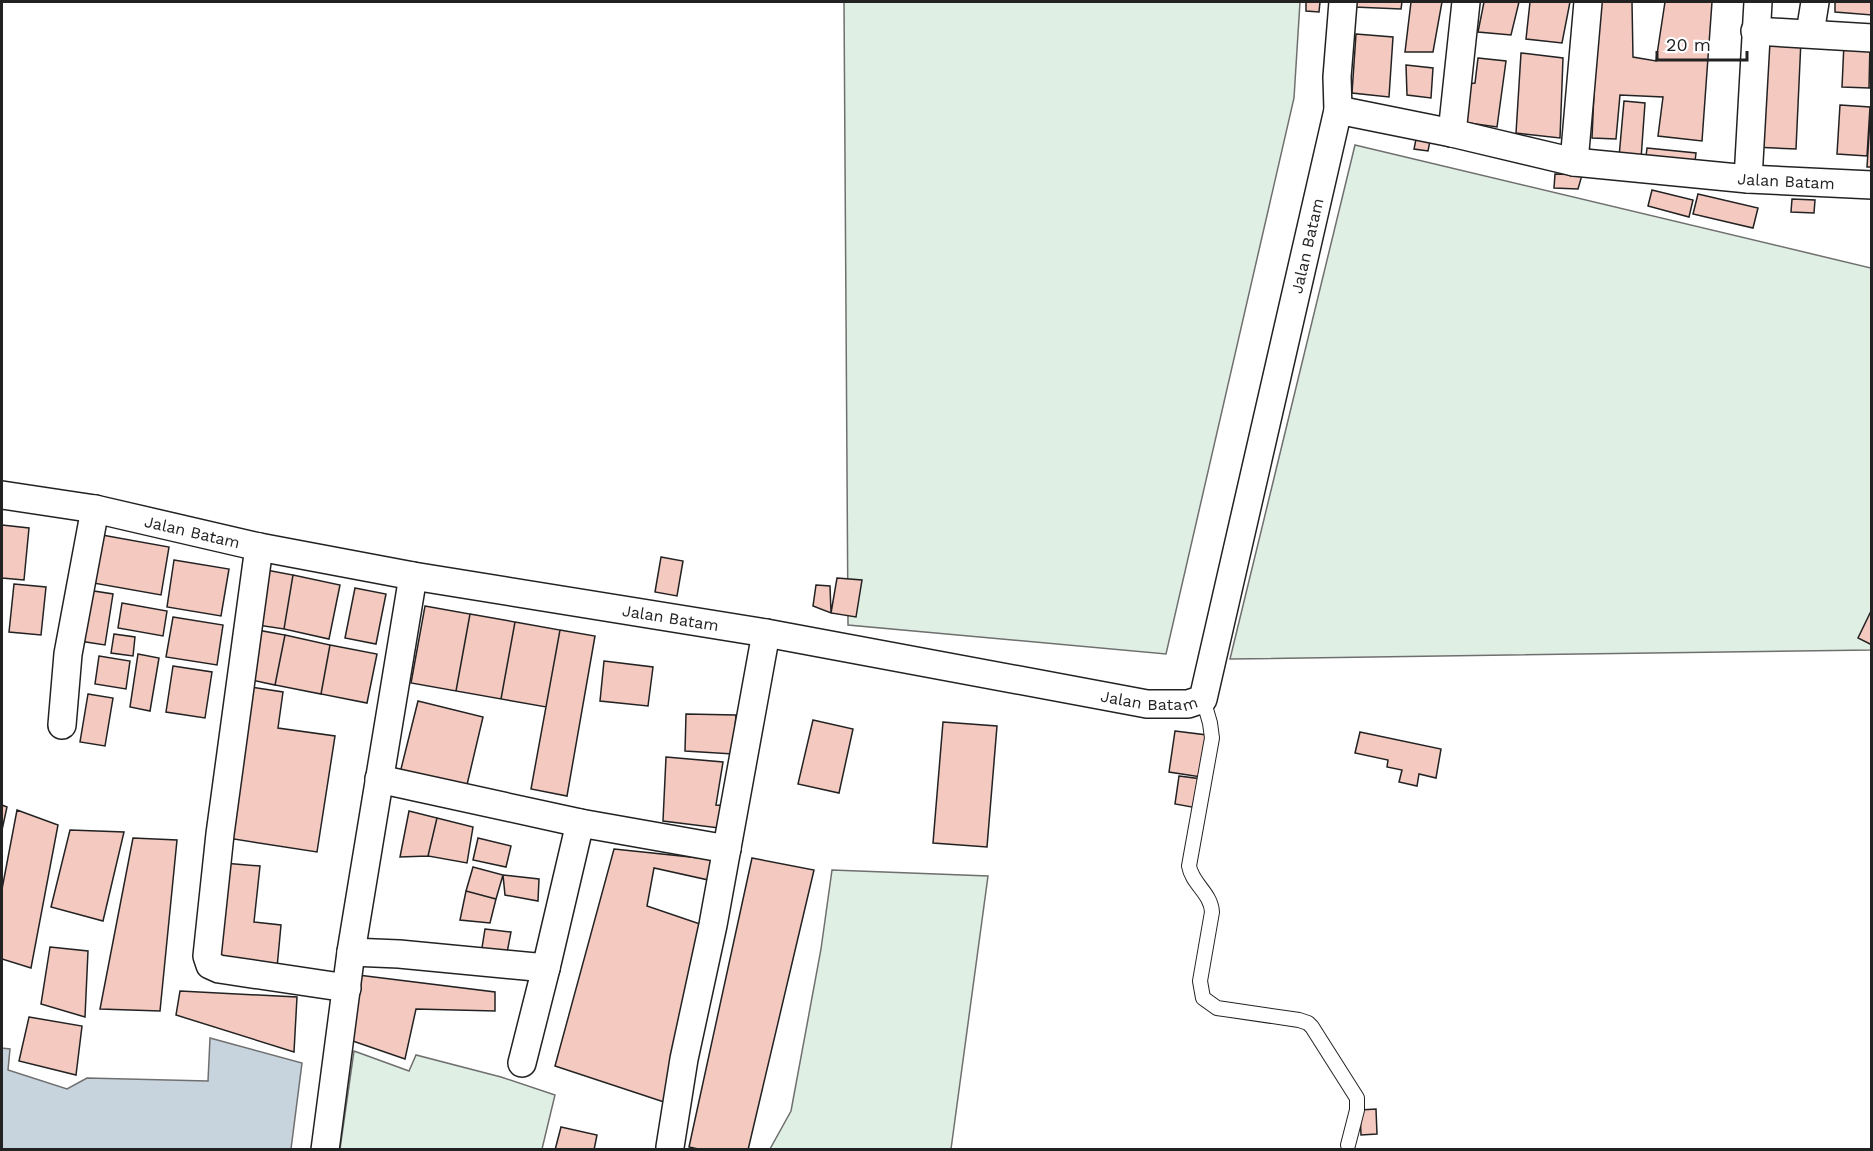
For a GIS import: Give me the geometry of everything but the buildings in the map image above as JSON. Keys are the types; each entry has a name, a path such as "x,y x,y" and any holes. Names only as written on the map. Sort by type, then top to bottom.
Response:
{"street":[{"path":"1338,110 1337,77 1343,2"},
{"path":"1452,133 1466,2"},
{"path":"1574,162 1588,2"},
{"path":"1748,179 1758,2"},
{"path":"1810,33 1815,2"},
{"path":"1755,31 1872,38"},
{"name":"Jalan Batam","path":"2,495 95,509 259,547 413,576 766,633 1147,704 1188,704 1203,699 1338,110 1452,133 1574,162 1748,179 1872,185"},
{"path":"62,725 68,654 95,509"},
{"path":"259,547 219,834 207,956 210,965 219,969 347,988"},
{"path":"324,1149 351,952 413,576"},
{"path":"670,1147 684,1059 713,925 766,633"},
{"path":"379,779 580,824 727,849"},
{"path":"522,1063 580,824"},
{"path":"351,952 399,954 546,968"}],"lane":[{"path":"1203,699 1212,738 1190,866 1192,875 1212,904 1200,990 1203,998 1217,1008 1299,1020 1312,1027 1357,1098 1358,1110 1347,1145"}],"green space":[{"path":"844,2 1300,2 1294,98 1166,654 848,625"},
{"path":"1355,145 1871,268 1871,650 1230,659"},
{"path":"832,870 988,876 951,1149 770,1149 791,1111 821,949"},
{"path":"354,1051 409,1071 416,1055 501,1077 555,1095 542,1149 340,1149"}],"shaded area":[{"path":"210,1038 302,1063 291,1149 2,1149 2,1048 10,1049 8,1070 67,1089 87,1078 208,1081"}]}
